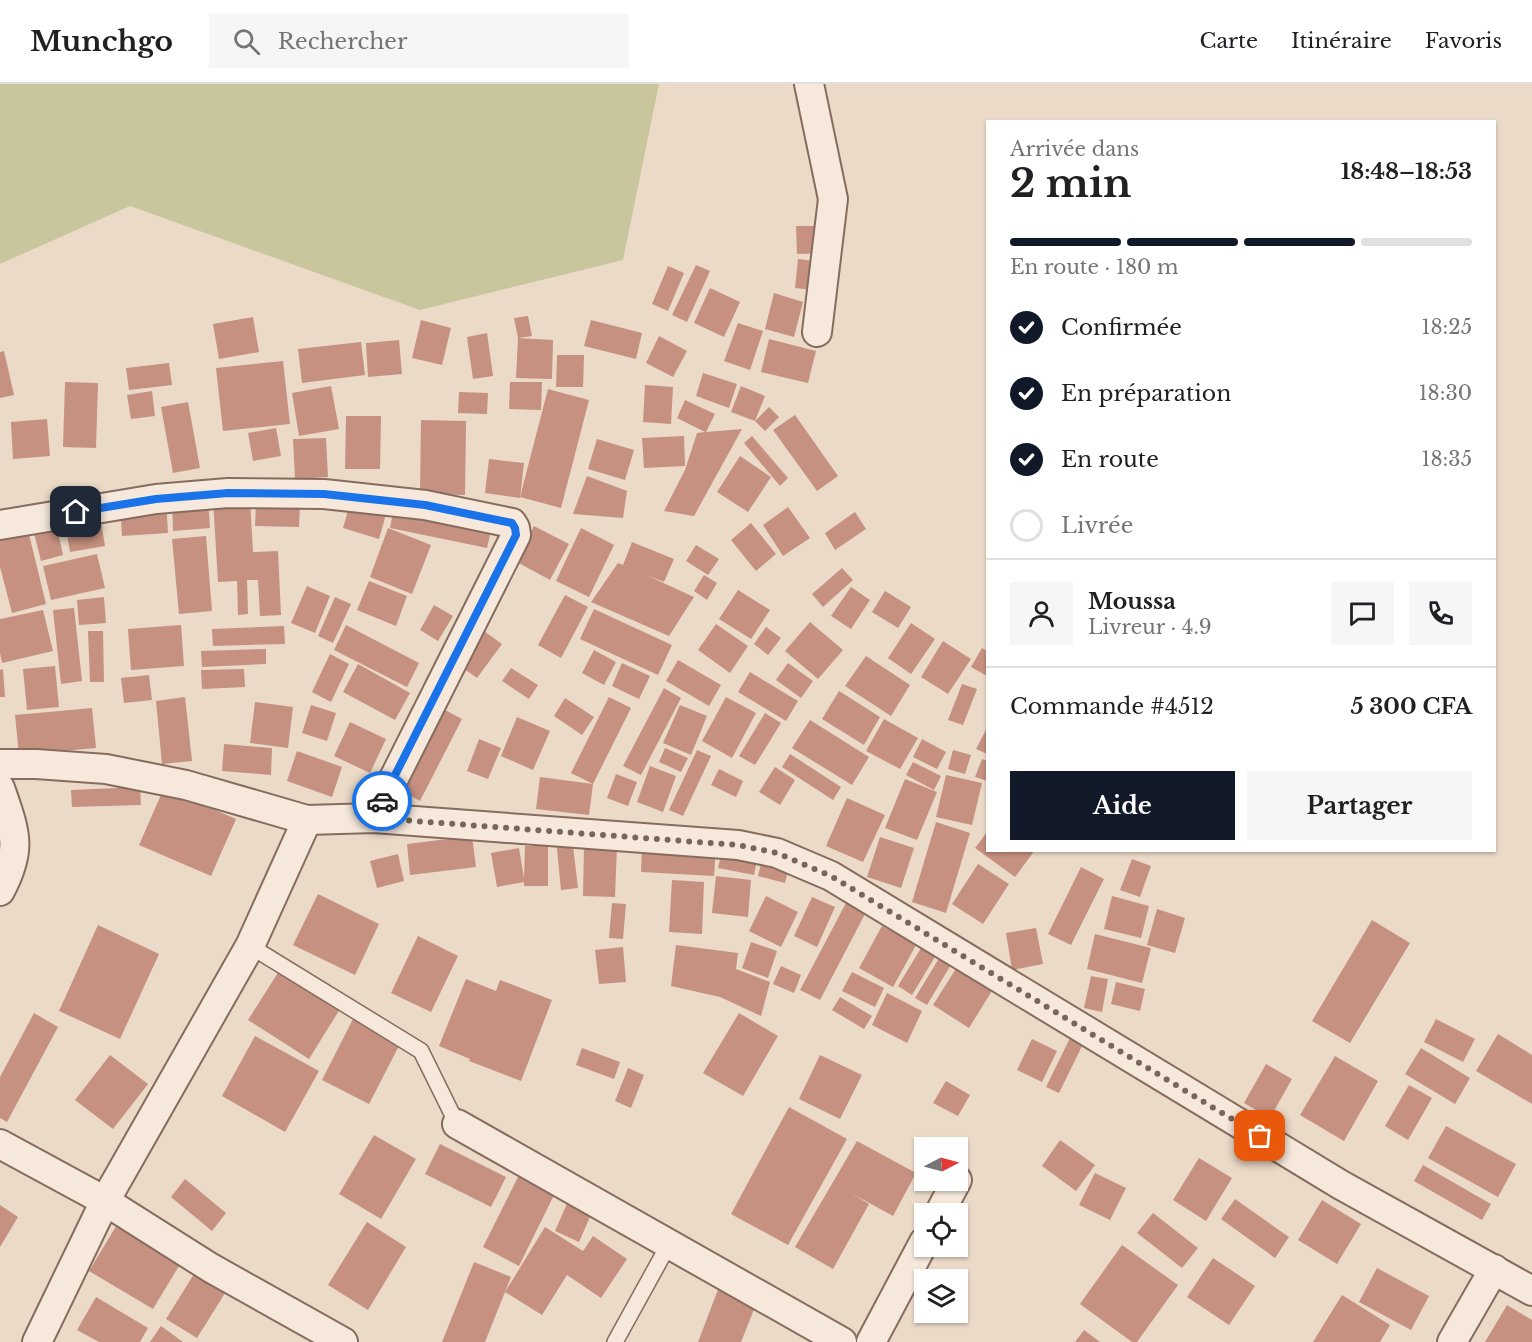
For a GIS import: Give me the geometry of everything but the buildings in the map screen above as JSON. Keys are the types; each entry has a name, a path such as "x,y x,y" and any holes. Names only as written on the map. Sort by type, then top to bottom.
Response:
{"street":[{"path":"809,84 833,199 817,332"},
{"path":"0,525 156,499 228,493 324,494 425,505 512,523 516,535 374,818"},
{"path":"0,764 36,764 106,770 186,785 307,820 374,818 738,845 777,853 831,876 1341,1185 1532,1291"},
{"path":"0,788 14,828 16,851 11,872 0,891"},
{"path":"37,1342 105,1201 250,946 307,820"},
{"path":"457,1124 842,1342"},
{"path":"0,1144 105,1201 211,1268 343,1342"},
{"path":"871,1342 916,1257"},
{"path":"1452,1342 1494,1269"}],"lane":[{"path":"250,946 421,1050 457,1124"},
{"path":"615,1342 669,1244"}],"shaded area":[{"path":"0,84 659,84 623,260 420,310 130,206 0,264"}],"way so far":[{"path":"382,801 374,818 673,839 738,845 777,853 831,876 1260,1136"}],"route":[{"path":"76,512 156,499 228,493 324,494 425,505 512,523 516,535 382,801"}]}
